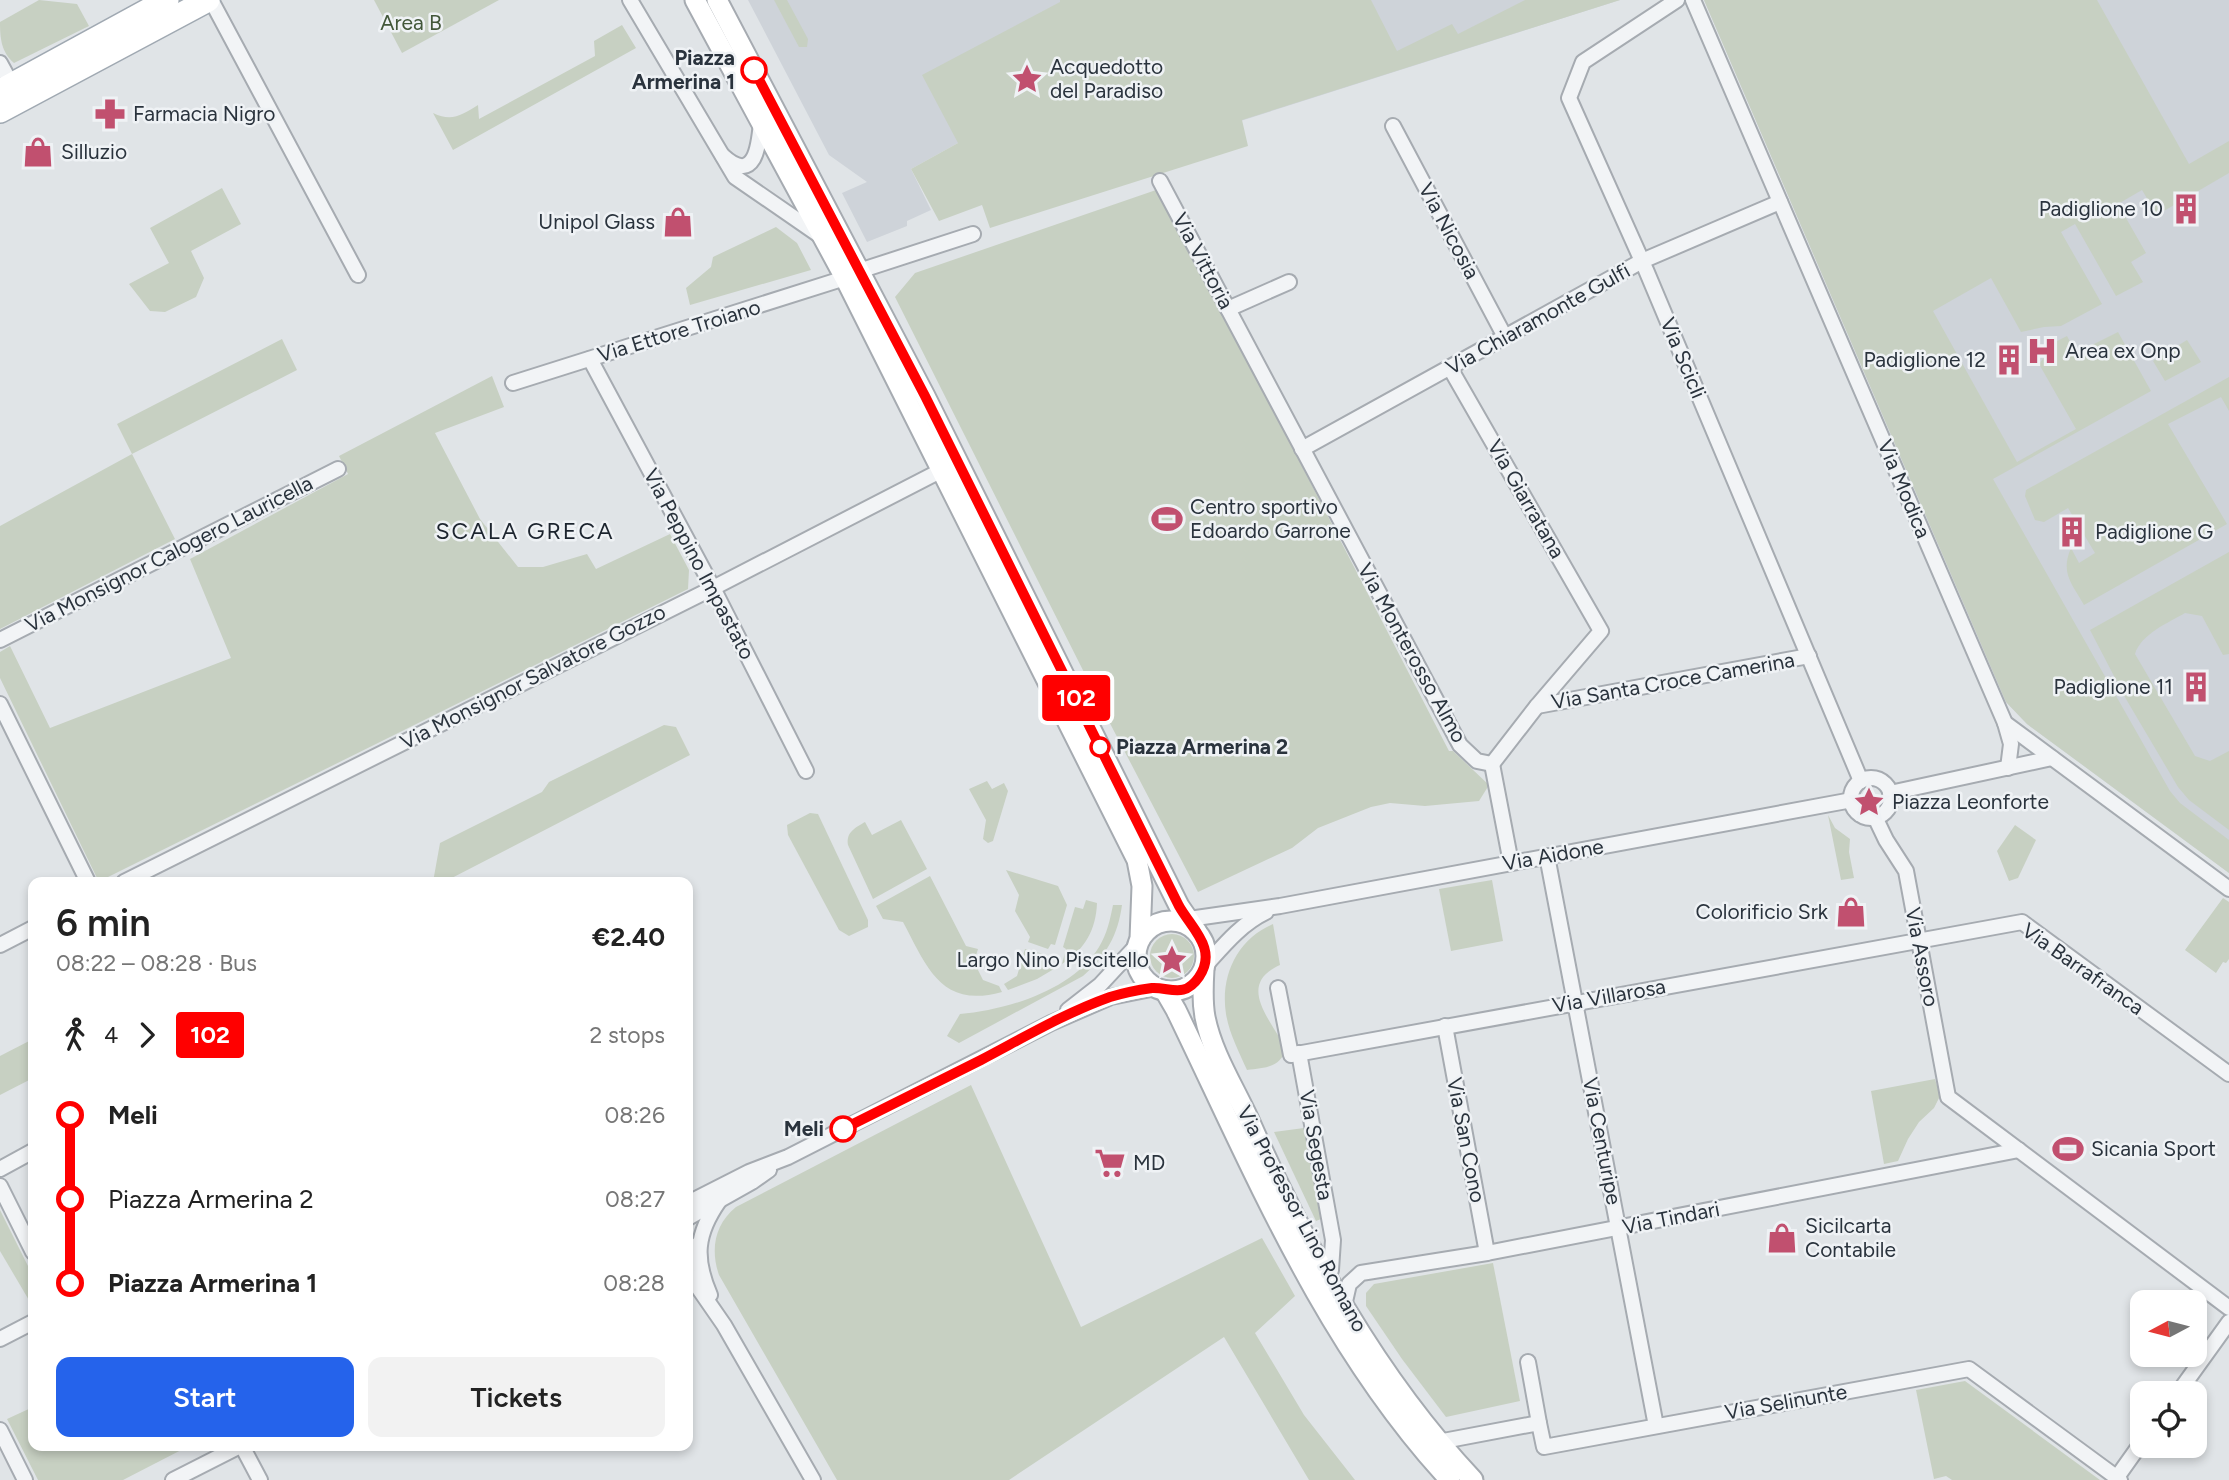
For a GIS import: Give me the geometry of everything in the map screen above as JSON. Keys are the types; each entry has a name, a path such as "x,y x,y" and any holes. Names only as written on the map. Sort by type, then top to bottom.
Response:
{"main road":[{"path":"6,88 167,0"},
{"path":"0,111 210,0"}],"street":[{"path":"210,0 358,275"},
{"path":"630,0 735,177 823,238"},
{"path":"695,0 823,238 852,275 925,396 1186,924 1206,948 1204,967"},
{"path":"717,0 852,275 942,470 1137,860 1142,886 1136,961 1143,977 1160,989"},
{"name":"Via Scicli","path":"1677,0 1583,62 1569,98 1642,261 1861,780"},
{"name":"Via Modica","path":"1693,0 2005,723 2229,889"},
{"path":"0,63 6,88"},
{"path":"718,152 738,166 747,165 755,158 759,149 761,120"},
{"name":"Via Nicosia","path":"1393,126 1505,337"},
{"name":"Via Vittoria","path":"1160,181 1246,342"},
{"name":"Via Chiaramonte Gulfi","path":"1303,449 1642,261 1780,202"},
{"name":"Via Ettore Troiano","path":"513,383 973,234"},
{"path":"1228,309 1289,282"},
{"name":"Via Monterosso Almo","path":"1246,342 1460,745 1477,761 1492,764"},
{"name":"Via Peppino Impastato","path":"590,359 713,587 806,771"},
{"name":"Via Giarratana","path":"1450,368 1601,631 1537,706"},
{"name":"Via Monsignor Calogero Lauricella","path":"0,640 338,468"},
{"name":"Via Monsignor Salvatore Gozzo","path":"134,877 942,470"},
{"name":"Via Santa Croce Camerina","path":"1537,706 1810,656"},
{"path":"0,704 86,877"},
{"path":"1511,863 1492,764 1537,706"},
{"path":"2005,723 2011,744 2008,768"},
{"path":"1891,793 2052,758"},
{"path":"1879,779 1891,793 1886,811 1875,817 1863,816 1852,800 1853,789 1861,780 1879,779"},
{"name":"Via Aidone","path":"1280,906 1852,800"},
{"name":"Via Assoro","path":"1875,817 1906,871 1948,1097 2229,1308"},
{"name":"Via Centuripe","path":"1547,856 1657,1426"},
{"path":"1051,1023 1100,985 1151,927 1167,921 1186,924 1280,906"},
{"path":"693,1200 750,1172 788,1157 1051,1023 1111,997 1160,989 1177,991 1188,987 1253,918 1280,906"},
{"name":"Via Barrafranca","path":"1918,940 2021,922 2229,1074"},
{"path":"0,945 28,931"},
{"name":"Via Villarosa","path":"1299,1053 1918,940"},
{"name":"Via Professor Lino Romano","path":"1204,967 1203,1000 1214,1045 1259,1144 1328,1278 1394,1383 1438,1442 1473,1480"},
{"name":"Via Segesta","path":"1278,988 1291,1055 1299,1053 1333,1240 1328,1278"},
{"name":"Via Professor Lino Romano","path":"1160,989 1182,1022 1276,1219 1321,1302 1353,1355 1392,1411 1450,1480"},
{"name":"Via San Cono","path":"1445,1027 1487,1253"},
{"name":"Via Tindari","path":"1344,1306 1349,1284 1361,1273 1487,1253 2019,1150"},
{"path":"0,1169 28,1154"},
{"path":"693,1215 752,1182 788,1157"},
{"path":"0,1186 28,1242"},
{"path":"719,1201 702,1230 693,1270 813,1480"},
{"path":"2187,1381 2229,1322"},
{"path":"0,1339 28,1325"},
{"path":"1438,1442 1539,1423 1528,1362"},
{"name":"Via Selinunte","path":"1539,1423 1544,1447 1969,1368 2117,1479"},
{"path":"0,1430 25,1480"},
{"path":"173,1480 231,1451"},
{"path":"244,1451 260,1480"},
{"path":"2117,1479 2131,1458"}],"shaded area":[{"path":"748,0 1620,0 1140,153 958,143 911,169 931,210 907,221 907,226 867,242 842,193 867,182 829,155"},
{"name":"Area ex Onp","path":"1704,0 2229,0 2229,873 2027,724 2006,702"}],"green space":[{"path":"39,0 77,4 89,26 14,63 2,44 0,22"},
{"name":"Area B","path":"374,0 499,0 402,53"},
{"path":"774,0 787,0 808,39 807,47 799,47"},
{"path":"1060,0 1371,0 1397,51 1452,24 1458,34 1525,0 1620,0 1242,120 1248,146 990,228 982,205 939,221 911,169 958,143 922,75"},
{"name":"Area ex Onp","path":"1704,0 2097,0 2189,164 2229,141 2229,173 2157,215 2142,190 2118,204 2146,253 2131,262 2143,282 2116,296 2075,224 2061,232 2102,304 2061,326 2021,332 1991,278 1933,311 2017,462 2076,429 2039,364 2057,341 2067,336 2076,353 2118,332 2151,391 1993,479 2170,791 2180,803 2229,840 2229,873 2027,724 2006,702"},
{"path":"622,25 636,48 453,150 433,113 451,117 478,105 479,119 595,56 594,41"},
{"path":"222,188 241,224 191,251 204,278 196,297 165,312 150,311 129,284 169,263 150,228"},
{"name":"Centro sportivo Edoardo Garrone","path":"1156,190 1239,344 1449,751 1453,751 1489,785 1479,801 1425,806 1390,803 1371,807 1318,828 1292,848 1198,892 895,297 915,273"},
{"path":"776,227 797,243 811,270 690,305 686,288 711,267 713,257"},
{"path":"282,339 297,370 132,454 117,424"},
{"path":"2187,340 2201,362 2165,381 2153,361"},
{"path":"492,376 504,407 435,433 480,519 518,567 543,567 587,554 596,569 670,534 689,570 688,589 108,877 97,877 0,678 0,652 10,646 50,728 231,658 190,559 348,474 339,456"},
{"path":"2229,377 2229,411 2221,397 2168,424 2227,524 2084,605 2069,578 2068,557 2071,548 2079,563 2095,553 2068,508 2044,522 2035,520 2025,496 2026,490"},
{"path":"132,454 175,539 0,629 0,526"},
{"path":"2229,552 2229,654 2223,655 2202,616 2185,613 2149,635 2135,654 2195,756 2210,761 2229,751 2229,830 2189,800 2178,787 2126,699 2090,630"},
{"path":"664,725 676,727 690,755 454,877 434,877 440,843 542,792 549,782"},
{"path":"987,781 992,789 1004,783 1008,791 993,841 988,843 983,839 986,820 969,789"},
{"path":"810,813 818,814 868,920 868,927 849,936 839,930 788,835 787,825"},
{"path":"1828,815 1835,828 1850,839 1849,852 1854,878 1841,880"},
{"path":"901,820 927,869 873,899 848,845 848,837 865,822 872,835"},
{"path":"2015,825 2036,840 2018,878 2009,881 1997,851"},
{"path":"1006,870 1058,886 1067,905 1055,945 1051,944 1048,949 1028,942 1030,937 1015,911 1019,895"},
{"path":"930,876 966,946 978,949 974,962 983,980 999,986 1002,992 981,996 964,995 950,989 929,968 903,922 883,919 876,906"},
{"path":"1492,880 1503,941 1451,951 1439,889"},
{"path":"2223,898 2229,902 2229,959 2226,963 2223,962 2216,973 2185,950"},
{"path":"1086,900 1097,903 1092,930 1077,952 1062,964 1066,949 1063,947 1075,907 1083,909"},
{"path":"1113,905 1122,905 1114,935 1098,961 1083,976 959,1043 947,1036 960,1014 1018,1002 1056,986 1073,975 1099,947"},
{"path":"1273,924 1280,965 1267,973 1260,983 1258,993 1266,1015 1286,1049 1276,1063 1247,1070 1227,1021 1226,986 1234,960 1241,949 1260,931"},
{"path":"1172,934 1188,940 1194,956 1188,972 1172,978 1156,972 1150,956 1156,940"},
{"path":"1025,949 1047,955 1046,960 1059,966 1037,979 1008,990 1004,984 1017,976"},
{"path":"28,1042 28,1081 0,1095 0,1056"},
{"path":"1935,1079 1940,1096 1934,1108 1919,1122 1898,1161 1884,1164 1871,1091"},
{"path":"971,1085 1081,1327 1262,1238 1295,1296 1255,1333 1304,1415 1355,1480 1309,1480 1224,1337 1009,1480 837,1480 719,1275 715,1247 719,1229 736,1207"},
{"path":"1304,1128 1321,1219 1316,1221 1274,1132"},
{"path":"0,1210 28,1266 28,1299 0,1251"},
{"path":"1493,1263 1520,1401 1446,1417 1366,1306 1366,1293 1374,1284"},
{"path":"1965,1381 2100,1480 1952,1480 1946,1476 1934,1479 1916,1390"},
{"path":"28,1409 28,1451 179,1451 123,1480 38,1480 7,1419"}],"bus line":[{"name":"102","path":"754,70 925,396 1179,906 1206,948 1204,969 1198,979 1188,987 1177,991 1156,988 1111,997 1051,1023 843,1129"}],"place":[{"name":"Piazza Armerina 1","path":"754,70"},
{"name":"Acquedotto del Paradiso","path":"1027,79"},
{"name":"Farmacia Nigro","path":"110,114"},
{"name":"Silluzio","path":"38,152"},
{"name":"Padiglione 10","path":"2186,209"},
{"name":"Unipol Glass","path":"678,222"},
{"name":"Area ex Onp","path":"2042,351"},
{"name":"Padiglione 12","path":"2009,360"},
{"name":"Centro sportivo Edoardo Garrone","path":"1167,519"},
{"name":"Padiglione G","path":"2072,532"},
{"name":"Padiglione 11","path":"2196,687"},
{"name":"Piazza Armerina 2","path":"1100,747"},
{"name":"Piazza Leonforte","path":"1869,802"},
{"name":"Colorificio Srk","path":"1851,912"},
{"name":"Largo Nino Piscitello","path":"1172,960"},
{"name":"Meli","path":"843,1129"},
{"name":"Sicania Sport","path":"2068,1149"},
{"name":"MD","path":"1110,1163"},
{"name":"Sicilcarta Contabile","path":"1782,1238"}],"district":[{"name":"SCALA GRECA","path":"525,531"}]}
